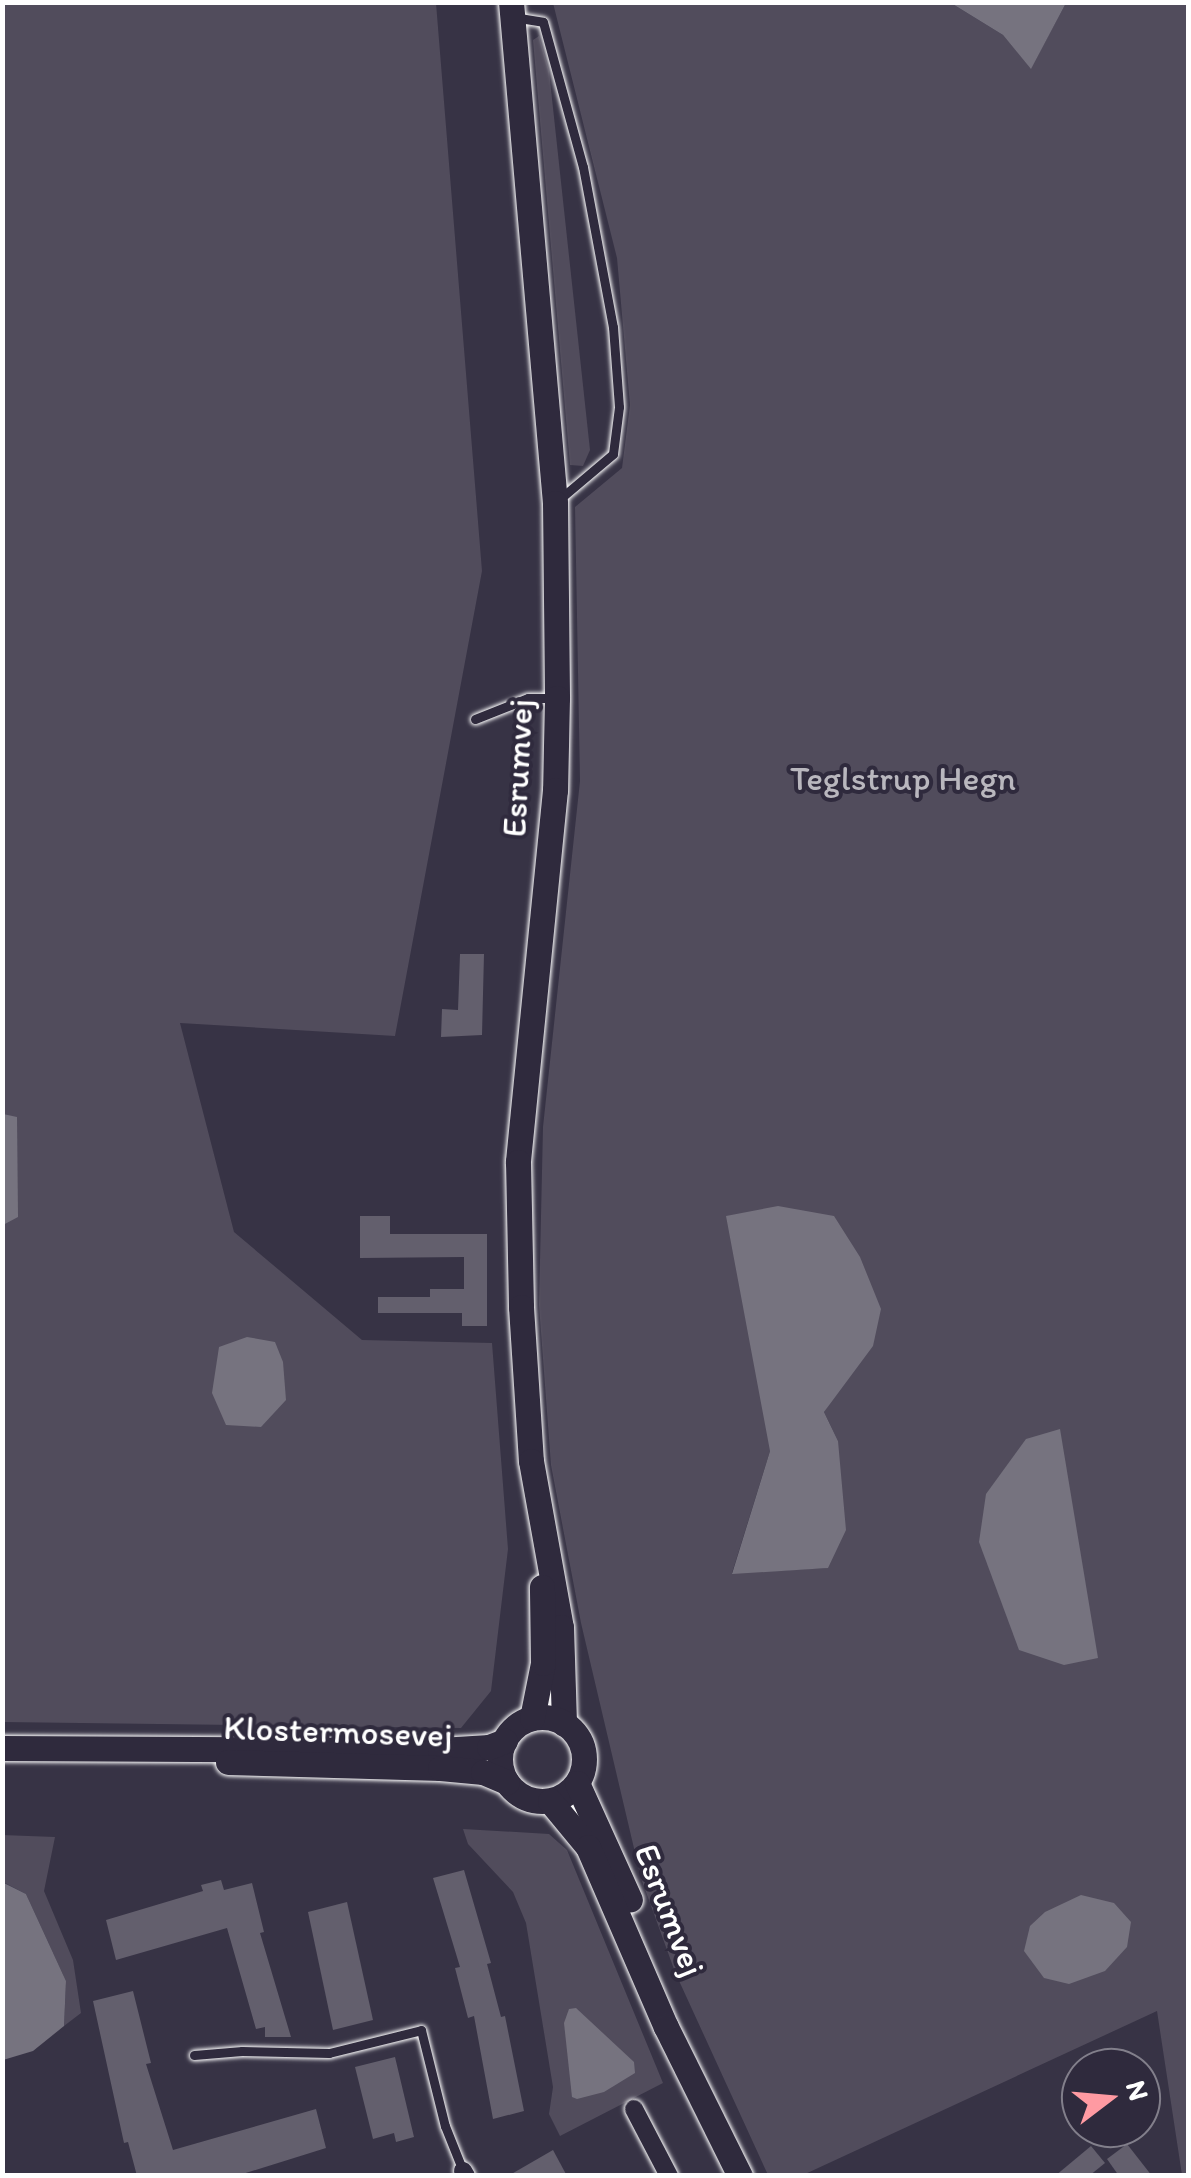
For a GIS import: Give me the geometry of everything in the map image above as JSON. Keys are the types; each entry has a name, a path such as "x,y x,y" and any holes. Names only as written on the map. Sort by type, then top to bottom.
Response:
{"main road":[{"name":"Esrumvej","path":"511,10 555,503 555,790 518,1162 532,1461 560,1626 564,1724"},
{"name":"Esrumvej","path":"532,1718 543,1663 543,1537"},
{"path":"532,1718 564,1724 583,1749 577,1783 550,1801 526,1798 507,1782 500,1762 505,1740 532,1718"},
{"name":"Klostermosevej","path":"165,1752 186,1746 440,1750 489,1747 505,1740"},
{"name":"Klostermosevej","path":"2,1748 165,1752 218,1762 483,1772 507,1782"},
{"name":"Esrumvej","path":"577,1783 618,1867 688,2065"},
{"name":"Esrumvej","path":"550,1801 588,1847 646,1984 740,2176"}],"street":[{"path":"634,2110 669,2176"}],"lane":[{"path":"511,10 543,22 583,167 613,327 618,408 613,454 555,503"},
{"path":"476,718 528,698 557,698"},
{"path":"194,2056 242,2050 329,2054 422,2030 445,2126 465,2173"}],"green space":[{"path":"3,3 436,3 482,571 395,1036 180,1023 234,1232 362,1340 492,1343 508,1549 491,1691 461,1728 3,1722"},
{"name":"Teglstrup Hegn","path":"553,3 951,3 1003,35 1031,68 1066,3 1188,3 1188,2175 1182,2175 1157,2011 1077,2048 1061,2048 1061,2055 803,2175 768,2175 675,1972 641,1878 581,1623 551,1465 539,1305 543,1127 580,781 575,507 622,468 630,405 617,258","holes":["837,1391 824,1412 838,1441 827,1568 732,1573 770,1451"]},
{"path":"539,36 549,71 590,450 583,466 570,465 533,40"},
{"path":"463,1829 549,1834 567,1850 663,2083 560,2136 549,2114 553,2087 526,1923 513,1892 468,1844"},
{"path":"2,1835 55,1837 44,1891 73,1960 81,2013 64,2026 66,1981 26,1894 3,1882"}],"shaded area":[{"path":"951,3 1066,3 1031,69 1003,35"},
{"path":"3,1114 17,1117 18,1217 3,1225"},
{"path":"778,1206 834,1216 860,1257 881,1309 873,1346 824,1412 838,1441 846,1530 828,1568 732,1574 770,1451 726,1216"},
{"path":"247,1337 275,1342 283,1362 286,1400 261,1427 226,1425 212,1393 219,1347"},
{"path":"1060,1429 1098,1658 1064,1665 1019,1650 979,1542 986,1494 1026,1439"},
{"path":"2,1882 26,1894 66,1981 64,2026 33,2051 3,2060"},
{"path":"1081,1895 1114,1903 1131,1922 1127,1947 1105,1971 1069,1984 1044,1978 1024,1951 1030,1926 1045,1912"},
{"path":"576,2008 634,2062 635,2073 604,2092 577,2099 572,2097 564,2023 569,2009"}],"building":[{"path":"460,954 484,954 482,1035 441,1037 442,1009 458,1010"},
{"path":"360,1216 390,1216 390,1234 487,1234 487,1326 462,1326 462,1313 378,1313 378,1297 430,1297 430,1289 464,1289 464,1257 360,1258"},
{"path":"464,1870 491,1963 487,1964 501,2017 505,2016 524,2111 493,2119 474,2016 468,2018 455,1968 460,1967 433,1878"},
{"path":"221,1880 224,1890 252,1883 264,1932 260,1933 291,2037 265,2037 265,2027 256,2029 227,1928 116,1960 106,1920 203,1891 201,1885"},
{"path":"347,1902 373,2020 333,2030 308,1912"},
{"path":"133,1991 151,2063 146,2064 173,2150 316,2109 326,2148 236,2176 137,2176 128,2142 124,2143 93,2001"},
{"path":"395,2057 414,2137 396,2142 394,2133 373,2139 355,2067"},
{"path":"1089,2148 1105,2163 1089,2176 1055,2176"},
{"path":"1122,2148 1130,2148 1152,2176 1119,2176 1107,2159"},
{"path":"553,2150 567,2176 508,2176"}]}
